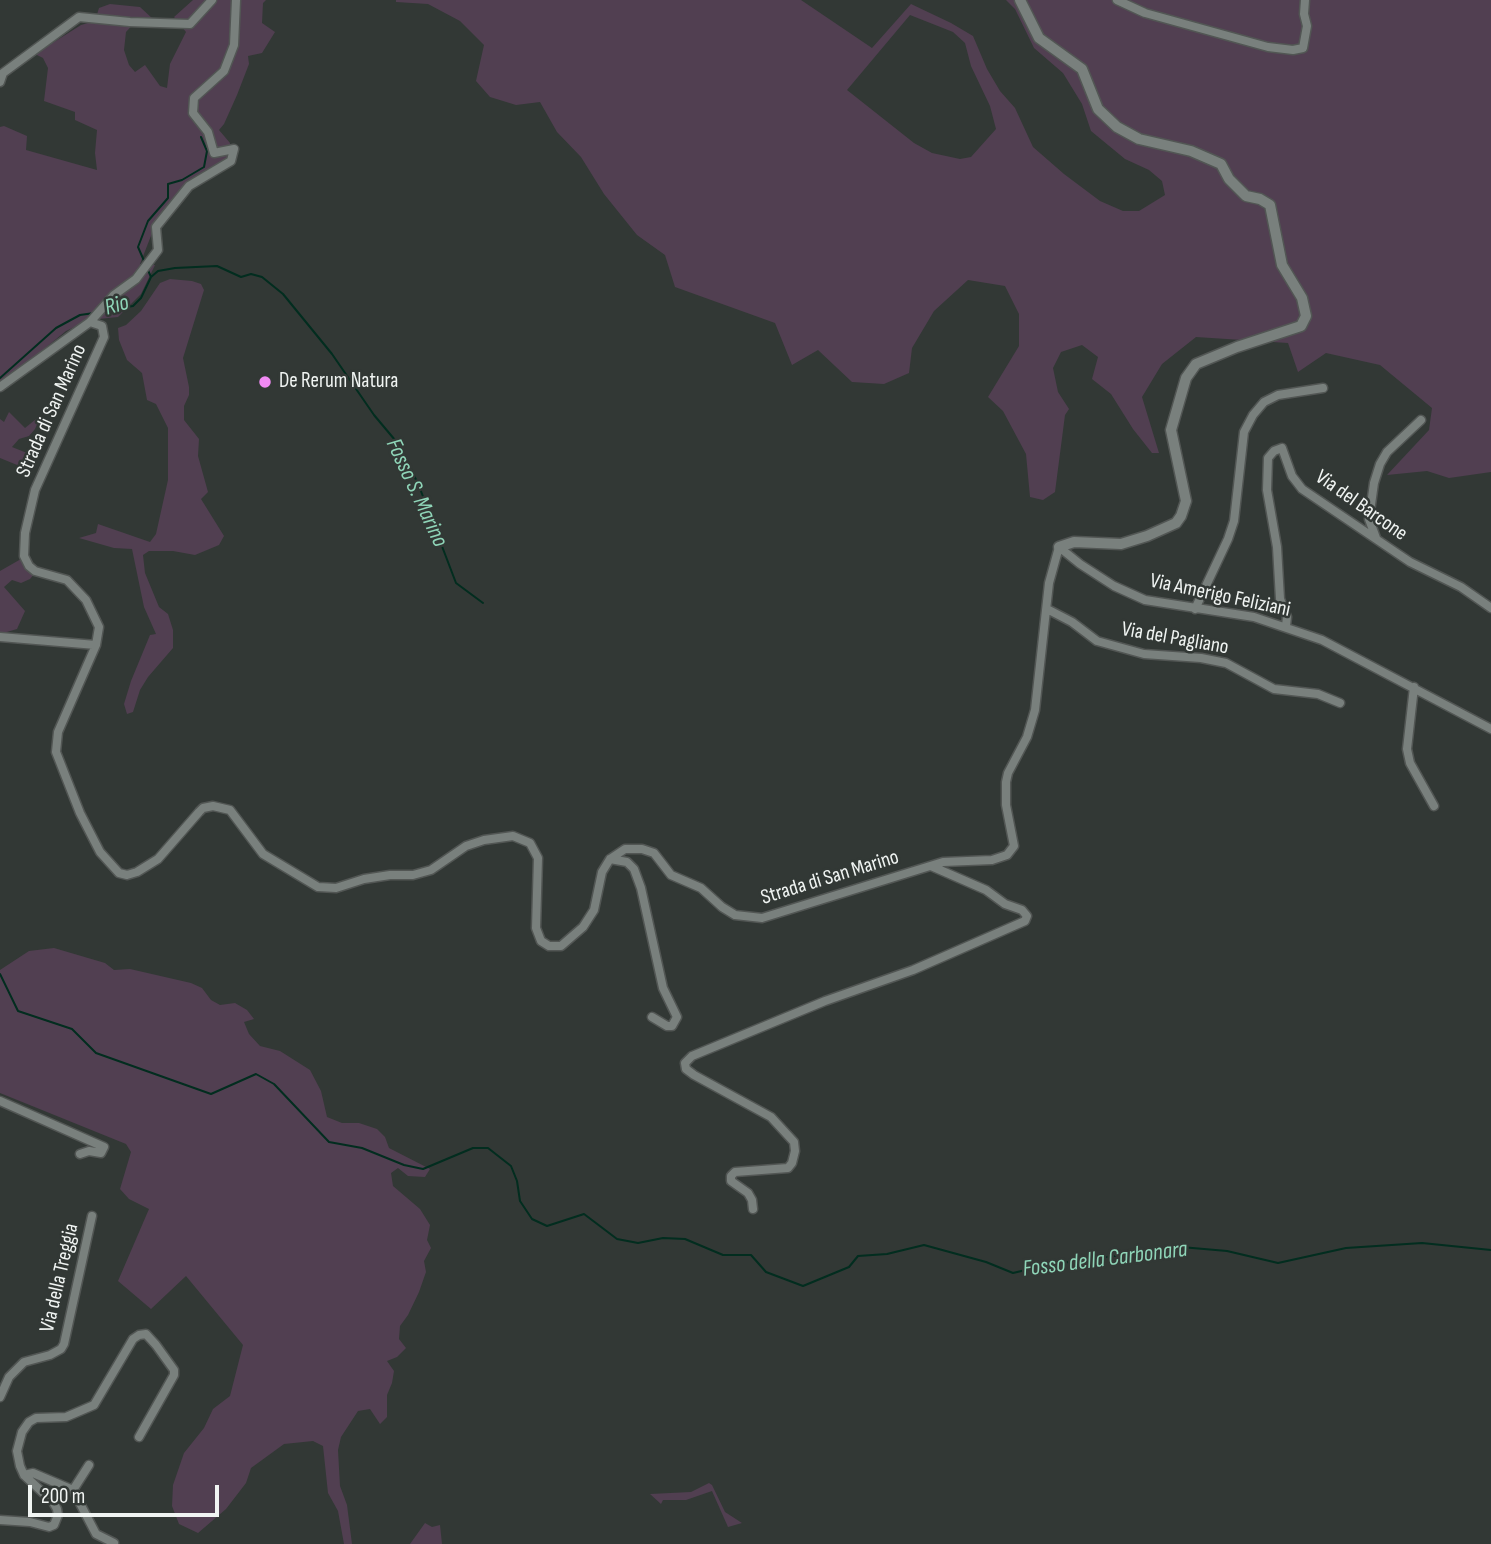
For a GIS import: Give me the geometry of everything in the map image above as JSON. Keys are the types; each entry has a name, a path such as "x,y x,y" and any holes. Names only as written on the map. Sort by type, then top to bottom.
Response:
{"street":[{"path":"0,82 3,73 79,17 190,24 212,0"},
{"path":"92,319 136,279 158,250 156,227 189,186 230,161 234,149 214,153 208,132 193,113 194,98 224,71 234,45 236,0"},
{"path":"1020,0 1039,38 1082,69 1098,109 1116,127 1139,139 1208,157 1221,164 1229,179 1246,196 1260,198 1270,205 1282,265 1302,298 1306,316 1301,326 1196,364 1185,378 1171,430 1186,501 1176,523 1121,544 1074,542 1059,547"},
{"path":"1117,0 1145,13 1268,47 1293,50 1303,48 1307,26 1305,0"},
{"name":"Strada di San Marino","path":"0,387 92,319 102,326 104,337 35,490 25,533 24,556 35,571 67,580 86,600 99,627 96,645"},
{"path":"1195,608 1234,521 1244,432 1253,415 1264,402 1278,395 1323,387"},
{"path":"1376,538 1369,519 1374,483 1380,464 1387,452 1421,420"},
{"name":"Via del Barcone","path":"1286,626 1287,617 1280,599 1278,547 1267,490 1268,458 1274,451 1282,448 1292,476 1302,489 1410,562 1461,587 1491,608"},
{"name":"Strada di San Marino","path":"610,859 625,849 642,849 654,853 671,875 701,888 735,915 762,919 943,862 992,860 1007,855 1014,846 1006,805 1006,782 1027,737 1035,710 1051,572 1059,547"},
{"name":"Via Amerigo Feliziani","path":"1059,547 1114,586 1145,600 1254,617 1322,640 1491,729"},
{"name":"Via del Pagliano","path":"1048,608 1097,641 1144,654 1201,658 1226,663 1274,689 1318,694 1340,703"},
{"path":"0,637 96,645 58,732 56,752 80,813 100,852 119,873 127,875 137,872 158,859 203,808 213,806 230,810 263,855 318,887 336,888 364,879 413,875 431,870 466,845 513,836 530,843 538,858 536,928 541,941 549,946 561,946 583,927 594,910 602,872 610,859 627,862 634,869 641,888 663,988 677,1017 672,1026 652,1017"},
{"path":"1414,688 1406,749 1410,763 1434,806"},
{"path":"753,1209 748,1193 731,1181 731,1176 735,1172 788,1168 795,1151 794,1142 771,1117 686,1069 685,1063 692,1056 825,1001 913,970 1025,921 1027,916 1022,910 1005,904 986,890 931,866"},
{"path":"0,1101 104,1147 101,1153 89,1151 80,1154"},
{"name":"Via della Treggia","path":"0,1397 9,1377 24,1362 50,1355 64,1344 92,1216"},
{"path":"0,1520 30,1522 49,1527 56,1521 57,1509 53,1502 24,1475 17,1451 22,1432 29,1422 36,1418 65,1417 94,1405 133,1339 146,1334 174,1370 174,1375 139,1437"},
{"path":"73,1490 89,1465"},
{"path":"24,1475 33,1473 73,1490 96,1534 114,1543"}],"shaded area":[{"path":"193,0 266,0 263,3 262,23 275,32 262,53 248,56 249,64 237,95 219,130 230,143 229,157 191,182 156,223 140,264 155,265 141,294 118,317 89,320 66,331 0,385 0,127 4,126 27,136 26,150 97,170 97,130 75,120 75,112 44,101 48,68 43,58 35,54 81,25 95,21 99,8 110,4 140,7 153,19 139,18 126,32 124,50 129,65 135,72 145,65 160,86 167,88 170,64 186,32 174,17"},
{"path":"801,0 872,48 911,4 973,36 987,69 1000,91 1015,108 1033,147 1100,201 1123,211 1139,211 1165,195 1162,181 1149,170 1125,159 1091,131 1082,104 1063,73 1034,48 1015,9 1006,0 1491,0 1491,472 1449,478 1427,471 1387,475 1429,430 1432,408 1380,365 1326,353 1298,372 1288,343 1196,337 1162,364 1142,397 1159,453 1152,453 1111,394 1092,379 1098,357 1082,345 1061,352 1053,368 1058,392 1069,409 1065,415 1055,492 1043,500 1030,497 1026,454 1003,411 988,397 1019,346 1019,314 1005,286 968,280 934,311 912,348 909,373 884,384 852,382 818,350 792,365 775,323 675,287 665,255 637,235 604,194 581,157 557,132 540,102 516,105 490,97 476,81 484,45 460,21 428,4 396,2","holes":["910,15 953,32 965,43 971,66 990,106 996,129 971,157 960,159 932,153 914,143 847,90"]},
{"path":"170,279 192,281 201,284 204,290 183,358 189,387 184,420 199,439 198,456 208,492 201,499 224,536 219,545 195,555 149,551 143,555 145,573 159,607 168,614 173,630 173,648 148,677 140,690 133,712 127,714 124,704 131,681 150,635 156,634 144,607 132,549 114,548 79,538 96,533 98,524 150,542 156,534 168,480 168,428 156,404 147,400 142,373 127,360 119,340 118,328 126,325 141,311 160,283"},
{"path":"9,412 25,428 41,415 29,436 19,439 12,447 27,453 25,460 33,466 29,473 22,467 0,458 0,419 4,422"},
{"path":"21,559 35,573 30,579 21,583 12,580 4,587 25,611 17,629 0,634 0,571"},
{"path":"54,948 105,963 114,970 130,969 191,983 202,988 211,1000 220,1005 235,1003 247,1010 254,1019 244,1022 249,1034 260,1046 280,1051 310,1070 321,1091 327,1117 342,1123 359,1123 377,1129 385,1137 389,1148 430,1169 425,1177 408,1176 398,1168 391,1173 393,1186 420,1209 430,1225 427,1240 431,1248 424,1261 426,1272 419,1292 400,1326 399,1339 406,1348 397,1357 387,1361 394,1371 387,1395 387,1417 380,1424 370,1409 358,1411 341,1437 338,1450 340,1486 347,1505 352,1544 344,1544 338,1511 328,1493 323,1446 313,1441 284,1444 251,1468 246,1483 226,1509 198,1533 179,1524 172,1506 173,1485 184,1453 204,1428 213,1409 230,1396 243,1345 186,1276 151,1309 118,1281 149,1209 129,1199 120,1189 131,1152 126,1144 0,1093 0,970 29,951"},
{"path":"709,1483 725,1512 742,1523 728,1527 712,1491 686,1500 663,1500 661,1504 650,1494 691,1492"},
{"path":"425,1523 432,1527 440,1525 442,1544 410,1544"}],"waterway":[{"name":"Rio","path":"145,263 138,247 148,221 168,198 168,184 182,180 204,167 207,151 201,137"},
{"name":"Fosso S. Marino","path":"151,277 158,271 175,268 217,266 241,277 251,274 262,277 283,294 332,354 374,415 400,446 419,486 456,583 483,603"},
{"name":"Rio","path":"103,311 133,306 141,298 151,277 147,268"},
{"name":"Rio","path":"0,378 56,328 80,315 94,313"},
{"name":"Fosso della Carbonara","path":"0,974 18,1011 72,1029 96,1053 211,1094 256,1074 274,1084 329,1142 362,1148 404,1165 423,1169 473,1148 488,1148 511,1166 520,1201 532,1219 547,1226 584,1214 617,1239 638,1243 663,1238 685,1239 723,1255 751,1255 766,1272 803,1286 849,1267 858,1256 887,1254 924,1245 986,1262 1013,1273 1047,1265 1181,1247 1227,1251 1278,1263 1346,1248 1422,1243 1491,1250"}],"place":[{"name":"De Rerum Natura","path":"265,382"}]}
